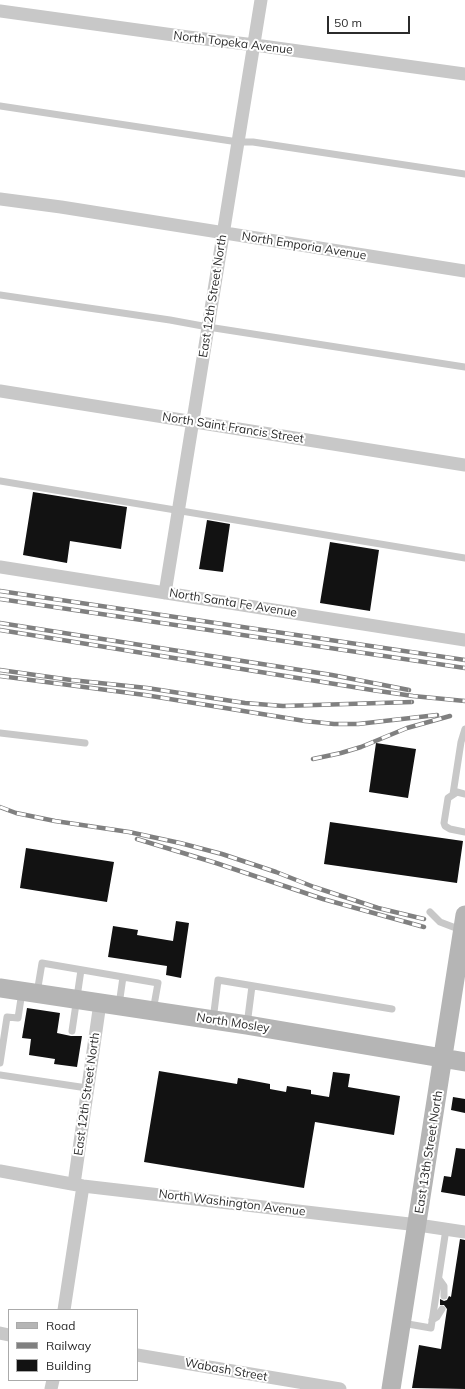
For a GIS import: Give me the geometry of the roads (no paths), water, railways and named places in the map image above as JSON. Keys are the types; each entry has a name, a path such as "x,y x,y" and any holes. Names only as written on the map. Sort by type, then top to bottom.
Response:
{"street":[{"name":"East 12th Street North","path":"165,593 192,421 255,45 261,0"},
{"name":"North Topeka Avenue","path":"0,11 465,74"},
{"name":"North Emporia Avenue","path":"0,199 61,207 465,272"},
{"name":"North Saint Francis Street","path":"0,391 465,464"},
{"name":"North Santa Fe Avenue","path":"0,567 465,640"},
{"name":"East 13th Street North","path":"392,1389 464,926"},
{"name":"North Mosley","path":"0,988 247,1025 465,1062"},
{"name":"East 12th Street North","path":"64,1309 87,1088 100,1003"},
{"name":"North Washington Avenue","path":"0,1171 78,1185 418,1225 465,1232"},
{"name":"Wabash Street","path":"138,1355 280,1384 340,1389"}],"lane":[{"path":"0,106 465,174"},
{"path":"0,295 170,320 465,368"},
{"path":"0,481 465,558"},
{"path":"453,794 461,742 465,729"},
{"path":"0,733 85,743"},
{"path":"465,794 457,792 448,798 444,822 450,830 465,832"},
{"path":"430,912 440,922 464,926"},
{"path":"0,1063 7,1017 18,1018 42,964 158,983 153,1011"},
{"path":"72,1031 81,970"},
{"path":"119,1006 123,977"},
{"path":"213,1020 218,980 392,1009"},
{"path":"247,1025 252,986"},
{"path":"0,1075 87,1088"},
{"path":"402,1323 431,1328 446,1229"},
{"path":"439,1279 444,1286 444,1296"},
{"path":"432,1320 437,1317 442,1310"}],"railway":[{"path":"0,591 465,660"},
{"path":"0,599 465,668"},
{"path":"0,623 332,675 409,690"},
{"path":"0,630 372,690 465,701"},
{"path":"0,670 71,680 147,688 245,703 283,706 412,702"},
{"path":"0,676 145,695 305,721 334,724 358,724 437,715"},
{"path":"313,759 361,747 407,728 450,716"},
{"path":"0,807 16,813 55,821 129,832 222,854 378,908 424,919"},
{"path":"137,839 216,863 323,899 424,927"}]}
